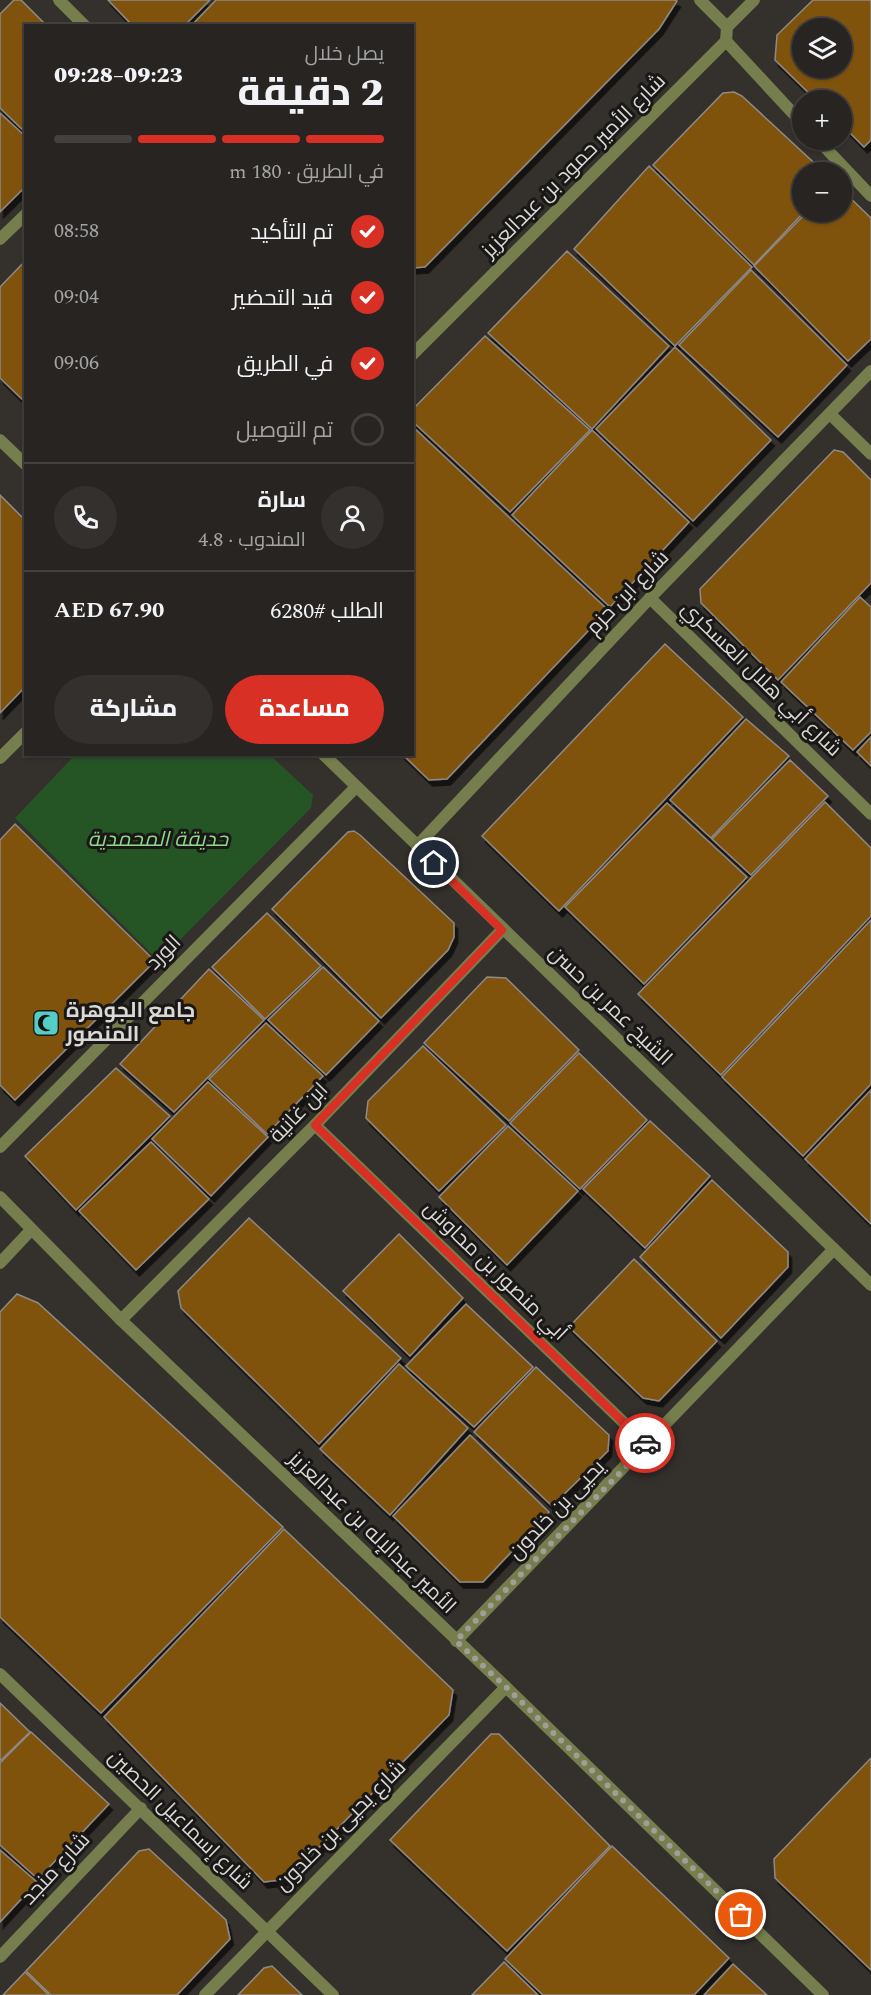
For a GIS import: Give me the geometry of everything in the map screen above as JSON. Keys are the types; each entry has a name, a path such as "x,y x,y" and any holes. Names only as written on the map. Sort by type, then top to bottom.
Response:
{"street":[{"path":"59,0 83,24"},
{"path":"700,0 727,27"},
{"path":"754,0 727,27 726,41 792,112"},
{"name":"شارع الأمير حمود بن عبدالعزيز","path":"414,351 726,41"},
{"path":"827,150 871,196"},
{"path":"0,239 24,216"},
{"name":"شارع ابن حزم","path":"417,846 650,598 871,371"},
{"path":"830,414 871,454"},
{"path":"0,440 24,463"},
{"name":"شارع أبي هلال العسكري","path":"650,598 871,814"},
{"path":"0,758 24,734"},
{"name":"الشيخ عمر بن حسن","path":"325,756 502,930 871,1285"},
{"name":"الورد","path":"0,1147 356,787"},
{"name":"ابن غانية","path":"121,1320 315,1125 502,930"},
{"name":"أبي منصور بن محاوش","path":"315,1125 647,1445"},
{"name":"الأمير عبدالإله بن عبدالعزيز","path":"0,1197 121,1320 506,1687 823,1995"},
{"path":"0,1263 31,1230"},
{"name":"يحيى بن خلدون","path":"456,1641 834,1249"},
{"name":"شارع إسماعيل الحصين","path":"0,1674 333,1995"},
{"name":"شارع يحيى بن خلدون","path":"205,1995 266,1930 506,1687"},
{"name":"شارع منجد","path":"0,1957 141,1808"}],"green space":[{"name":"حديقة المحمدية","path":"74,756 271,756 313,795 311,808 159,961 15,818"}],"building":[{"path":"14,0 21,0 45,24 24,24 24,131 0,108 0,14"},
{"path":"108,0 210,0 186,24 131,24"},
{"path":"216,0 677,1 659,29 425,267 414,268 414,24 193,24"},
{"path":"813,0 871,0 871,140 864,147 852,135 852,90 806,90 793,78 852,78 852,18 794,18"},
{"path":"792,20 792,77 775,60 777,35"},
{"path":"734,92 742,96 792,142 792,150 800,150 813,162 792,162 792,222 795,222 754,265 653,165 723,93"},
{"path":"0,113 24,135 24,188 0,212"},
{"path":"649,166 752,267 675,346 574,249"},
{"path":"852,200 871,218 871,339 848,361 754,266 797,222 852,222"},
{"path":"567,251 669,346 592,429 488,333"},
{"path":"24,262 24,401 0,378 0,287"},
{"path":"751,270 847,365 778,437 679,345"},
{"path":"485,336 590,430 510,512 414,423 414,408"},
{"path":"675,347 771,440 693,521 596,429"},
{"path":"414,428 608,610 447,779 429,780 404,756 414,756"},
{"path":"592,430 689,522 610,607 512,515"},
{"path":"834,450 843,452 871,480 871,583 778,680 701,603 700,589"},
{"path":"0,495 24,519 24,688 0,713"},
{"path":"860,597 871,607 871,732 853,750 781,682"},
{"path":"665,644 743,717 559,911 482,836"},
{"path":"746,719 789,756 711,838 670,800"},
{"path":"871,737 871,766 857,752"},
{"path":"790,760 828,796 751,875 712,839"},
{"path":"825,802 871,848 871,916 721,1075 638,994"},
{"path":"667,803 747,877 644,984 565,907"},
{"name":"جامع الجوهرة المنصور","path":"15,824 155,961 15,1100 0,1085 0,840"},
{"path":"354,831 454,923 454,937 448,950 381,1018 272,909 348,832"},
{"path":"267,913 321,966 265,1019 212,967"},
{"path":"871,920 871,1084 803,1156 722,1077"},
{"path":"323,967 379,1021 326,1075 268,1020"},
{"path":"209,969 264,1020 174,1112 120,1064"},
{"path":"487,977 506,978 579,1050 509,1121 424,1043"},
{"path":"266,1023 323,1076 267,1134 209,1079"},
{"path":"423,1046 506,1125 439,1191 366,1118 368,1101"},
{"path":"579,1053 647,1120 580,1189 510,1123"},
{"path":"116,1068 170,1116 76,1210 25,1156"},
{"path":"208,1082 268,1137 211,1196 152,1139"},
{"path":"871,1090 871,1224 805,1159"},
{"path":"650,1121 710,1176 645,1248 583,1189"},
{"path":"508,1126 578,1191 507,1265 439,1197"},
{"path":"151,1142 209,1199 136,1270 79,1211"},
{"path":"712,1180 788,1252 788,1267 721,1338 640,1257"},
{"path":"249,1218 401,1358 319,1444 181,1308 178,1291"},
{"path":"399,1234 463,1298 410,1356 343,1291"},
{"path":"634,1259 717,1341 659,1401 643,1398 569,1327"},
{"path":"17,1294 38,1303 283,1527 101,1713 0,1617 0,1312"},
{"path":"466,1304 533,1367 474,1427 406,1366"},
{"path":"399,1364 468,1428 390,1515 320,1449"},
{"path":"536,1367 609,1435 608,1451 552,1506 474,1432"},
{"path":"470,1435 549,1512 483,1582 460,1582 393,1516"},
{"path":"284,1529 453,1690 449,1715 288,1879 264,1882 104,1717"},
{"path":"0,1703 30,1732 0,1761"},
{"path":"31,1732 109,1804 38,1879 0,1845 0,1763"},
{"path":"491,1734 499,1734 610,1846 507,1951 390,1840"},
{"path":"871,1758 871,1970 775,1878 774,1859"},
{"path":"612,1846 729,1958 694,1995 543,1995 505,1959"},
{"path":"149,1849 226,1920 230,1939 177,1995 51,1995 26,1971 139,1851"},
{"path":"0,1850 37,1882 0,1922"},
{"path":"504,1962 538,1995 472,1995"},
{"path":"733,1964 767,1995 704,1995"},
{"path":"272,1966 302,1995 238,1995 264,1968"},
{"path":"25,1972 49,1995 3,1995"}],"way so far":[{"path":"645,1443 647,1445 456,1641 741,1915"}],"place":[{"name":"جامع الجوهرة المنصور","path":"46,1023"}],"route":[{"path":"434,863 502,930 315,1125 645,1443"}]}
